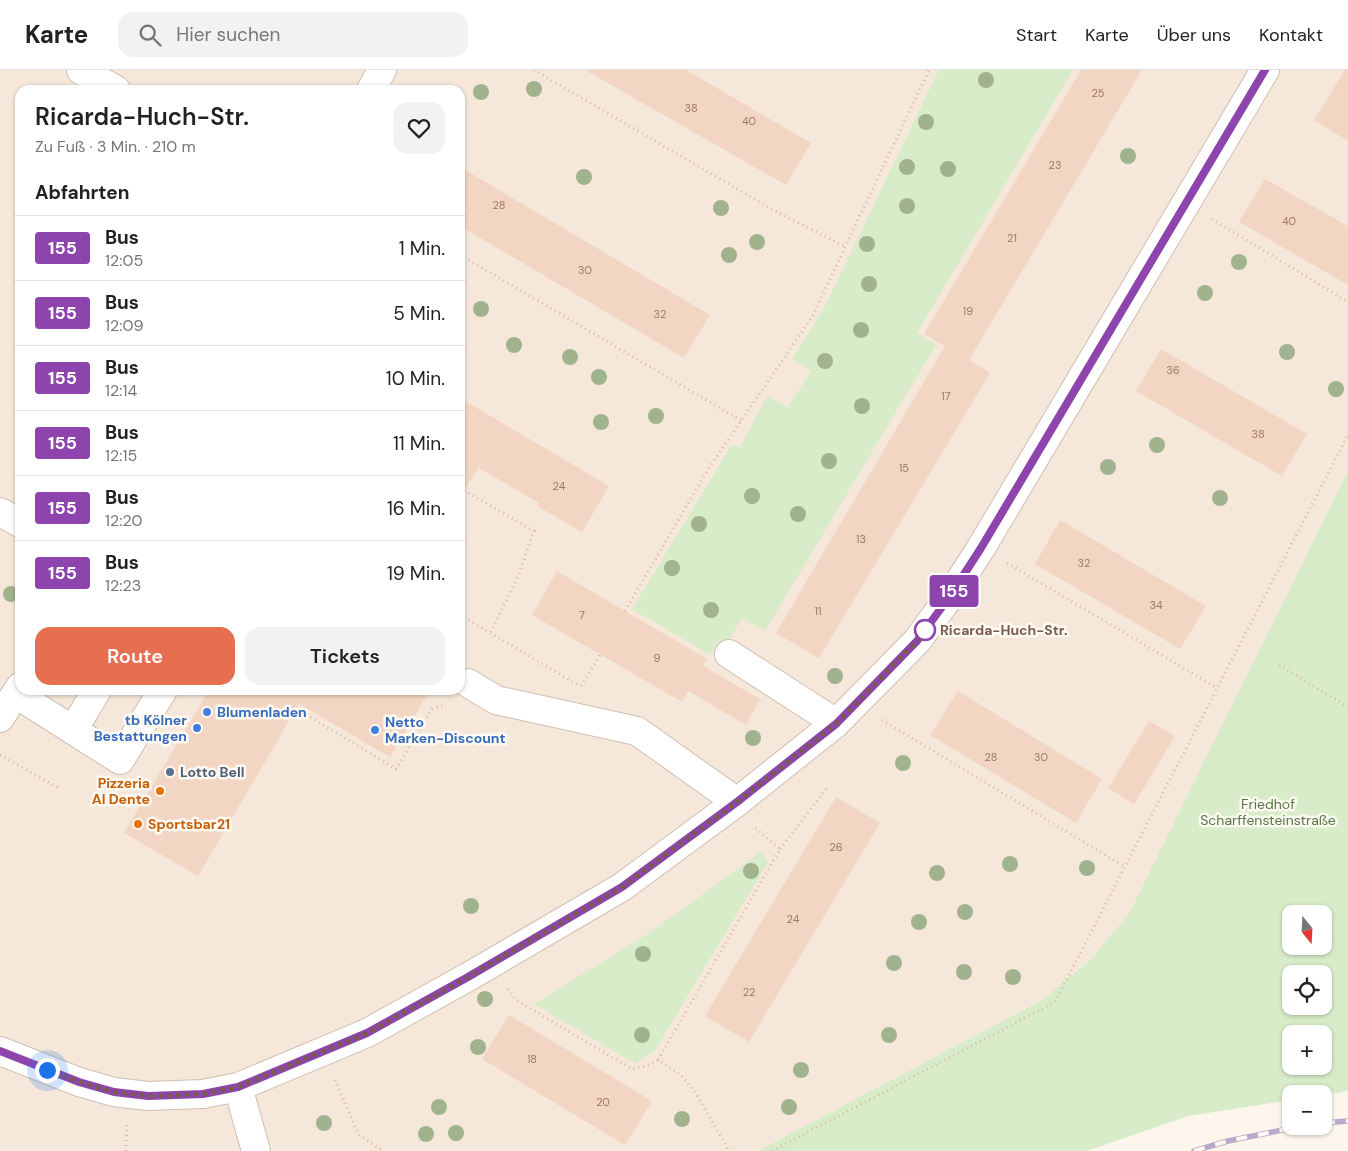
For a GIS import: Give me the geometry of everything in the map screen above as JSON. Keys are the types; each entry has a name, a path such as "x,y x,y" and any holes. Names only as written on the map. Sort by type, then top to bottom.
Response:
{"street":[{"path":"81,70 107,85"},
{"path":"374,85 382,70"},
{"path":"0,1051 79,1082 114,1092 148,1096 203,1094 238,1087 367,1033 492,963 622,887 737,802 836,724 917,641 950,596 981,548 1265,70"},
{"path":"0,512 15,520"},
{"path":"729,654 836,724"},
{"path":"468,684 496,700 637,731 737,802"},
{"path":"0,718 15,695"},
{"path":"25,695 73,730 120,760 160,695"},
{"path":"73,730 94,695"},
{"path":"238,1087 256,1151"}],"path":[{"path":"534,70 773,210 846,247"},
{"path":"625,611 696,488 812,317 929,70"},
{"path":"1186,204 1348,302"},
{"path":"465,259 742,421"},
{"path":"772,1151 1055,1002 1348,435"},
{"path":"465,491 534,532 517,579 490,633"},
{"path":"981,548 1217,688"},
{"path":"465,618 581,687 600,655"},
{"path":"1279,665 1348,707"},
{"path":"289,704 396,769 432,709 442,705 451,705"},
{"path":"856,704 1125,867"},
{"path":"0,755 59,788"},
{"path":"492,963 516,1000 632,1069 646,1066 658,1060 780,849 826,788"},
{"path":"737,802 756,829 780,849"},
{"path":"323,1052 358,1134 384,1151"},
{"path":"658,1060 681,1075 694,1090 729,1151"}],"shaded area":[{"path":"0,70 1348,70 1348,471 1129,913 1091,959 1042,1000 758,1151 0,1151"}],"green space":[{"path":"939,70 1073,70 917,333 936,345 765,631 742,618 729,640 718,643 710,655 632,609 731,446 740,447 767,396 795,411 788,406 811,372 792,359 824,308"},
{"name":"Friedhof Scharffensteinstraße","path":"1348,471 1348,1091 1332,1094 1332,1085 1282,1085 1282,1101 1188,1116 1087,1151 758,1151 1042,1000 1091,959 1129,913"},
{"path":"761,852 768,862 656,1049 636,1064 534,1004 649,933"}],"building":[{"path":"585,70 686,70 811,143 786,185"},
{"path":"1081,70 1142,70 969,360 990,373 819,658 776,633 945,346 924,334"},
{"path":"1345,70 1348,70 1348,141 1314,120"},
{"path":"465,170 710,315 684,358 465,229"},
{"path":"1265,179 1348,226 1348,285 1239,222"},
{"path":"1161,349 1307,434 1282,476 1136,391"},
{"path":"465,401 609,486 582,532 537,506 539,503 479,468 465,488"},
{"path":"1060,520 1206,606 1180,649 1035,564"},
{"path":"557,571 707,659 703,666 760,699 746,725 688,691 682,702 532,615"},
{"path":"958,691 1102,779 1076,823 930,735"},
{"path":"206,695 427,695 390,757 299,704 198,876 124,833"},
{"path":"1149,721 1175,736 1134,804 1108,788"},
{"path":"836,797 880,823 749,1042 705,1016"},
{"path":"509,1015 652,1101 625,1145 482,1059"}],"railway":[{"path":"1332,1122 1348,1121"},
{"path":"1194,1151 1228,1141 1282,1130"}],"bus line":[{"name":"155","path":"0,1051 79,1082 114,1092 148,1096 203,1094 238,1087 367,1033 468,977 622,887 737,802 836,724 917,641 950,596 981,548 1265,70"}],"place":[{"name":"Ricarda-Huch-Str.","path":"925,630"},
{"name":"Blumenladen","path":"207,712"},
{"name":"tb Kölner Bestattungen","path":"197,728"},
{"name":"Netto Marken-Discount","path":"375,730"},
{"name":"Lotto Bell","path":"170,772"},
{"name":"Pizzeria Al Dente","path":"160,791"},
{"name":"Sportsbar21","path":"138,824"}],"route":[{"path":"47,1070 114,1092 148,1096 203,1094 238,1087 367,1033 468,977 622,887 737,802 836,724 917,641 928,626 925,630"}]}
